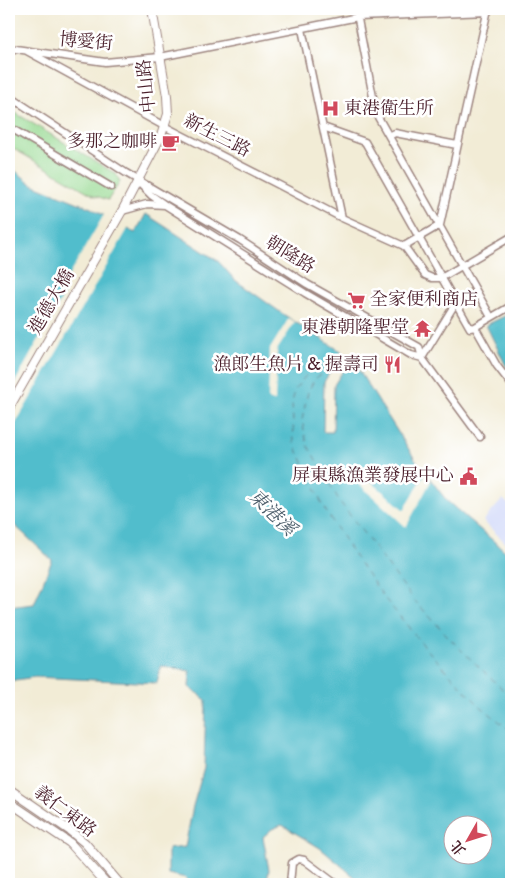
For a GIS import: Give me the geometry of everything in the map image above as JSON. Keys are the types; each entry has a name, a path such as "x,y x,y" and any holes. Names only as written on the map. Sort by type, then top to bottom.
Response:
{"street":[{"name":"中山路","path":"122,211 160,139 168,114 167,96 152,9"},
{"path":"356,9 378,118 491,318"},
{"name":"博愛街","path":"9,48 105,62 160,57 358,17 488,11"},
{"path":"404,246 440,225 488,11"},
{"path":"302,29 342,218"},
{"name":"新生三路","path":"26,51 164,126 342,218 404,246 425,275 432,278 441,278"},
{"name":"朝隆路","path":"9,96 137,180 240,240 307,284 419,347 422,358 480,437"},
{"path":"9,127 111,187"},
{"path":"323,127 365,142 470,328 511,306"},
{"path":"389,136 395,133 457,145"},
{"name":"朝隆路","path":"137,180 150,195 322,304 411,355 422,358"},
{"path":"122,211 147,204 165,205"},
{"name":"進德大橋","path":"9,408 122,211"},
{"path":"441,278 511,237"},
{"path":"422,358 455,304"},
{"path":"475,327 497,366 511,384"},
{"name":"義仁東路","path":"9,789 85,843 120,884"},
{"name":"義仁東路","path":"9,802 70,843 107,884"},
{"path":"290,884 292,863 299,859 304,860 336,884"},
{"path":"97,873 105,866"}],"shaded area":[{"path":"503,499 511,507 511,548 483,521"}],"green space":[{"path":"9,109 116,174 120,182 108,200 93,195 9,146"}],"water":[{"name":"東港溪","path":"9,166 32,184 91,208 135,233 146,214 218,261 235,280 342,352 324,382 323,432 333,432 334,385 351,358 415,459 447,501 511,556 511,884 363,884 320,848 282,825 272,829 263,837 269,870 266,884 188,884 186,878 168,874 168,849 185,847 193,806 204,768 206,700 189,687 190,671 161,666 157,683 35,677 9,681 9,607 34,604 52,560 9,520"},
{"path":"511,313 511,374 486,325"}],"pier":[{"path":"105,213 129,227 9,435 9,393 67,289 63,285"},
{"path":"289,318 295,322 277,350 275,401 268,400 270,349"},
{"path":"352,465 404,510 426,473 431,481 406,527 347,473"}],"ferry route":[{"path":"335,362 314,368 308,373 296,388 292,402 294,443 324,508 386,600 431,654 479,705 511,731"},
{"path":"330,370 324,371 314,380 308,392 302,420 307,444 340,502 414,600 459,648 511,697"}],"place":[{"name":"東港衛生所","path":"330,109"},
{"name":"多那之咖啡","path":"171,142"},
{"name":"全家便利商店","path":"356,300"},
{"name":"東港朝隆聖堂","path":"423,328"},
{"name":"漁郎生魚片 & 握壽司","path":"393,365"},
{"name":"屏東縣漁業發展中心","path":"468,476"}]}
